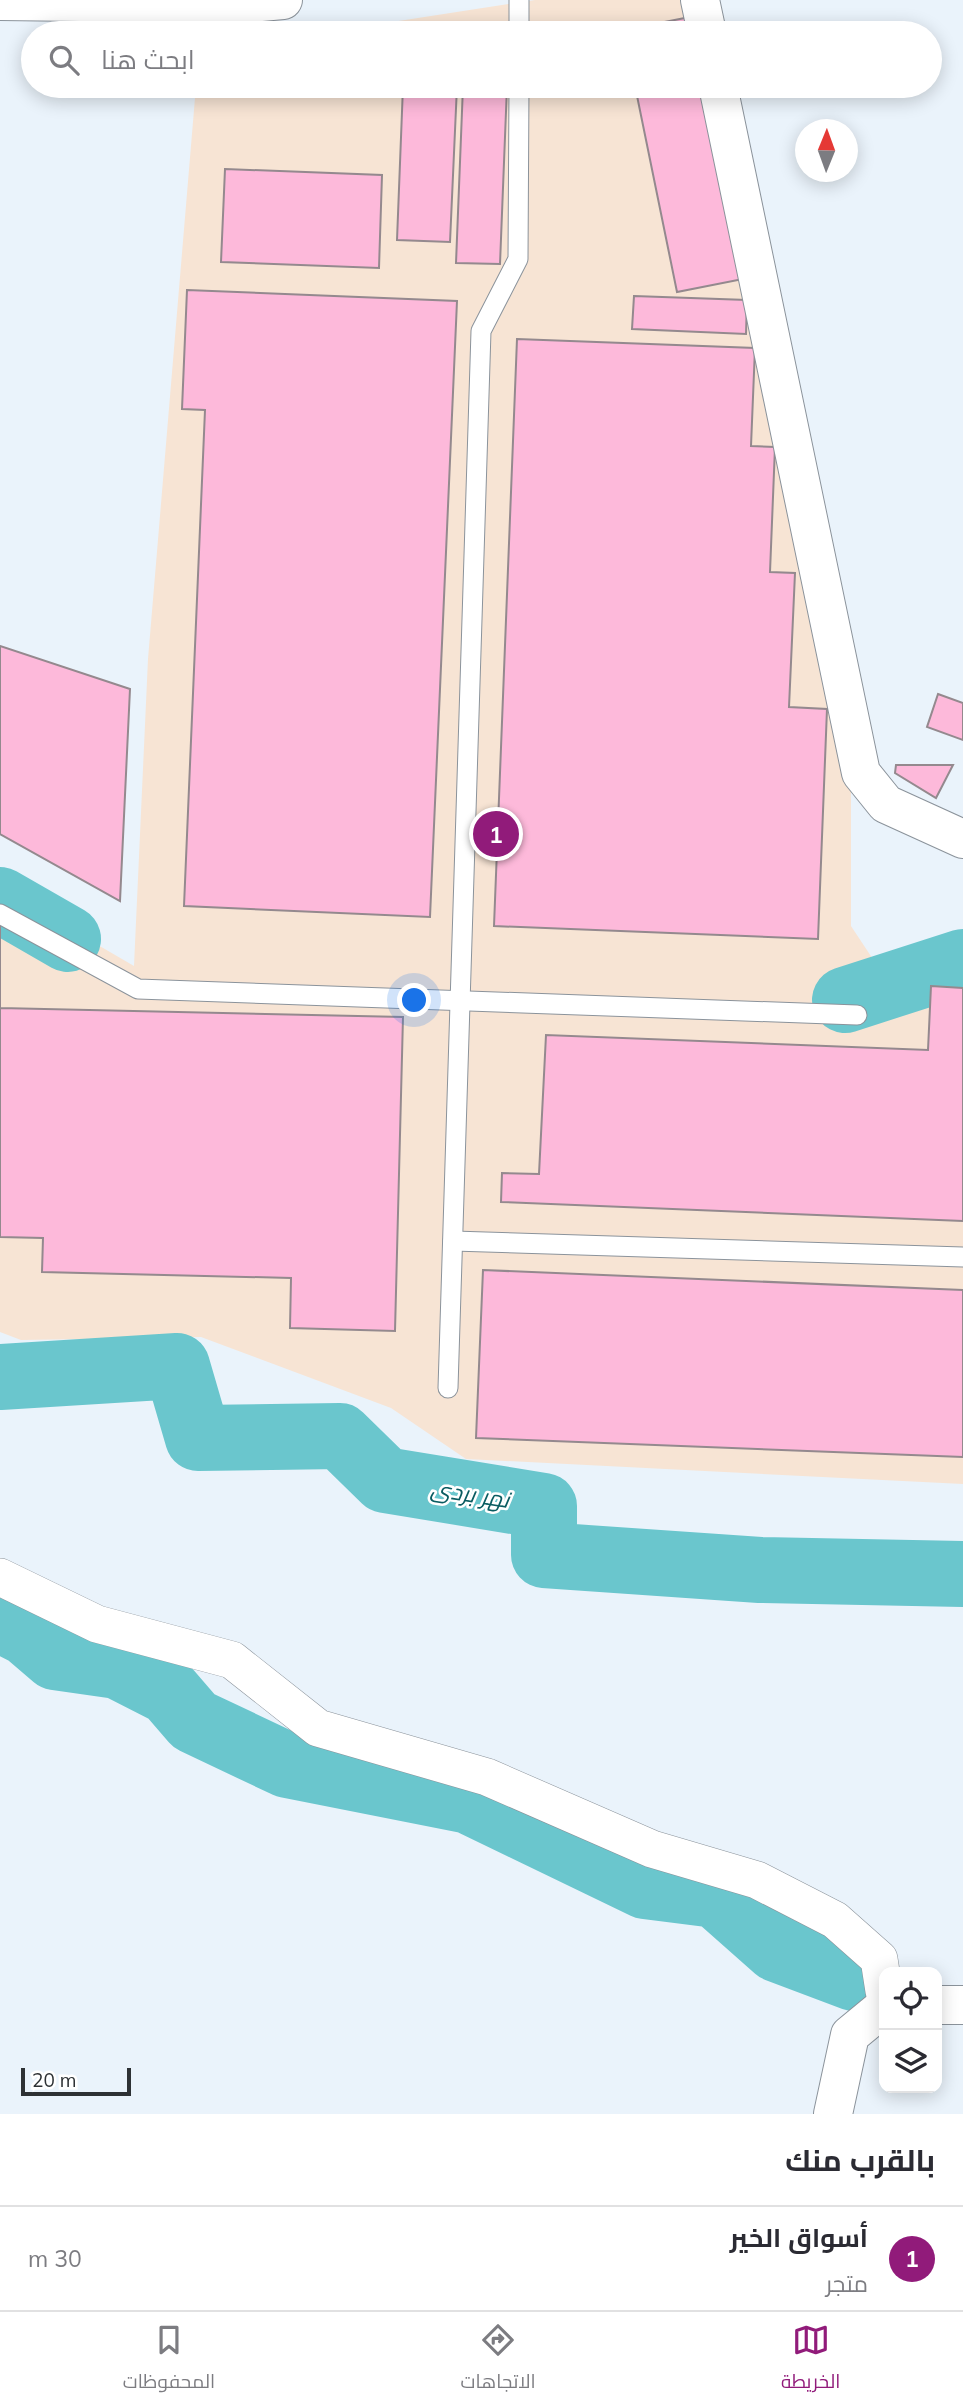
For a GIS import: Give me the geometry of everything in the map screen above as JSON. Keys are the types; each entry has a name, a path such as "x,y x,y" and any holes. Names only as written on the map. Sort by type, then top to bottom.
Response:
{"street":[{"path":"0,1 241,4 283,0"},
{"path":"700,0 704,21"},
{"path":"720,98 861,773 886,804 963,839"},
{"path":"0,1577 97,1624 232,1660 318,1728 487,1777 652,1849 757,1880 835,1920 879,1959 880,1967"},
{"path":"942,2005 963,2005"},
{"path":"833,2114 850,2035 879,2011"}],"lane":[{"path":"519,0 519,21"},
{"path":"448,1388 481,331 518,259 519,98"},
{"path":"0,914 138,989 857,1015"},
{"path":"453,1241 963,1257"}],"shaded area":[{"path":"535,0 693,0 697,21 399,21"},
{"path":"195,98 712,98 851,780 851,926 894,991 923,959 963,948 963,1484 466,1459 391,1408 201,1337 21,1340 0,1332 0,888 134,966 148,659"}],"building":[{"path":"690,17 691,21 670,21"},
{"path":"403,98 456,98 450,242 397,240"},
{"path":"463,98 507,98 500,264 456,263"},
{"path":"637,98 706,98 743,279 677,292"},
{"path":"225,169 382,175 379,268 221,262"},
{"path":"187,290 457,301 430,917 184,906 205,410 182,409"},
{"path":"634,296 747,300 746,334 632,329"},
{"path":"517,339 755,348 751,446 775,447 770,572 795,573 789,707 827,709 818,939 494,926"},
{"path":"0,646 130,689 120,901 0,834"},
{"path":"938,694 963,703 963,740 927,727"},
{"path":"896,765 953,765 936,798 895,773"},
{"path":"931,986 963,988 963,1221 501,1202 502,1173 539,1174 546,1035 928,1050"},
{"path":"0,1008 403,1017 395,1331 290,1328 291,1278 42,1272 43,1238 0,1237"},
{"path":"483,1270 963,1290 963,1457 476,1438"}],"waterway":[{"path":"0,900 68,939"},
{"path":"845,1000 963,962"},
{"name":"نهر بردى","path":"0,1377 177,1366 198,1438 340,1436 385,1480 544,1506 544,1555 760,1570 963,1574"},
{"name":"نهر بردى","path":"0,1619 27,1633 55,1657 118,1666 169,1692 194,1721 287,1765 469,1801 645,1886 716,1895 777,1949 854,1978"}],"place":[{"name":"أسواق الخير","path":"496,834"}]}
